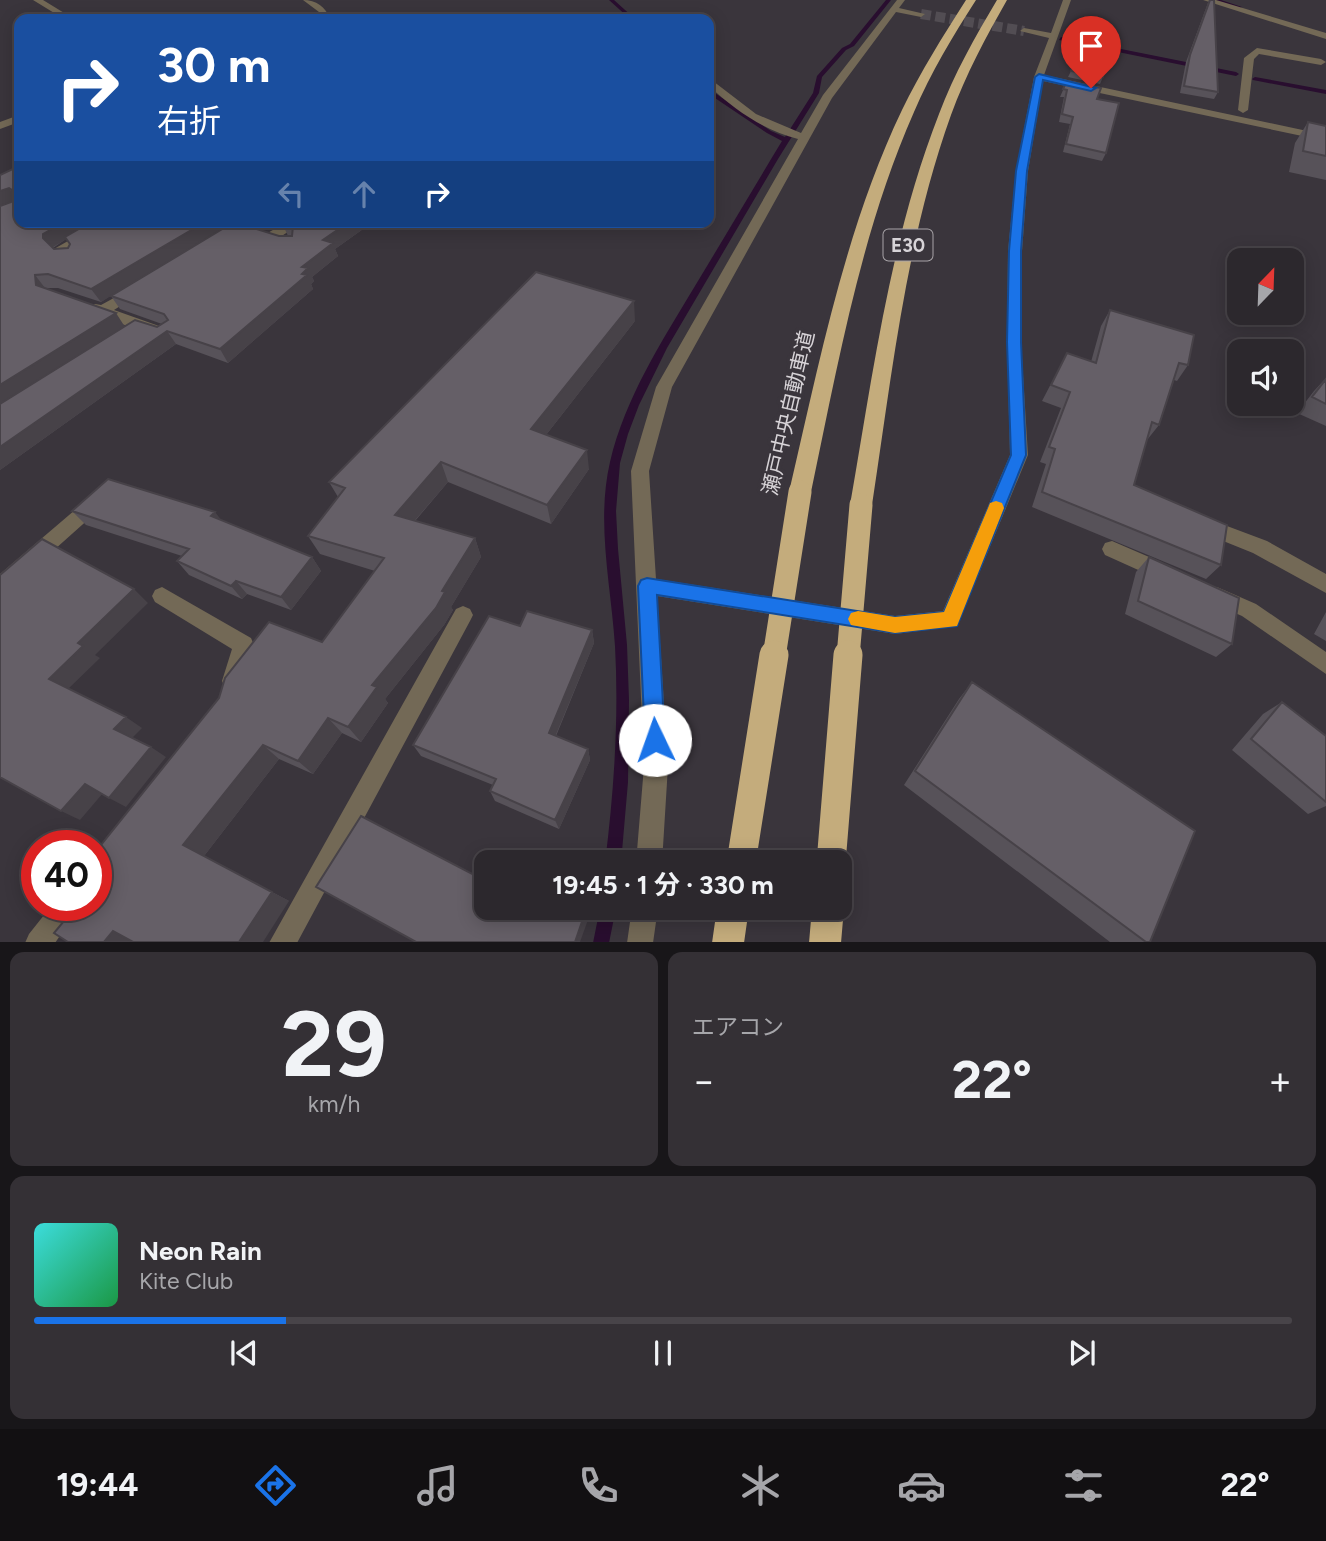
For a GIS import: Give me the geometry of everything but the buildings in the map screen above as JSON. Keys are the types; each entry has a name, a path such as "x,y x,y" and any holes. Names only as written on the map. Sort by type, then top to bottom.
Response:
{"highway":[{"name":"瀬戸中央自動車道","path":"743,850 800,492 846,294 878,189 912,105 941,47 971,0"},
{"name":"E30","path":"832,850 861,505 896,300 919,197 947,111 972,52 1002,0"},
{"path":"728,942 731,920"},
{"path":"825,942 827,920"}],"street":[{"path":"37,0 61,14"},
{"path":"307,0 324,14"},
{"path":"647,586 895,625 950,620 1019,455 1014,342 1015,251 1022,171 1039,77 1067,0"},
{"path":"1207,0 1326,36"},
{"path":"650,850 656,766 640,471 652,422 664,387 794,135 827,97 897,5 921,14"},
{"path":"1024,31 1053,36"},
{"path":"1309,31 1313,41"},
{"path":"1242,110 1249,58 1256,51 1324,67"},
{"path":"1317,52 1324,67"},
{"path":"1039,77 1326,138"},
{"path":"714,86 729,99 794,135"},
{"path":"70,257 61,249 100,228"},
{"path":"229,228 291,244"},
{"path":"269,238 286,228"},
{"path":"102,311 148,283"},
{"path":"77,302 167,333"},
{"path":"120,339 142,325"},
{"path":"0,586 107,492"},
{"path":"1185,517 1260,547 1326,584"},
{"path":"1112,550 1249,610 1326,664"},
{"path":"162,596 244,645 226,704"},
{"path":"283,942 463,615"},
{"path":"640,942 643,920"},
{"path":"39,942 55,921"}],"waterway":[{"path":"611,0 627,14"},
{"path":"614,850 621,782 623,700 610,511 615,463 623,434 634,405 663,348 816,93 819,77 844,49 852,45 889,0"},
{"path":"1216,0 1240,7"},
{"path":"1061,39 1236,74"},
{"path":"1255,79 1326,92"},
{"path":"714,94 769,132 786,140"},
{"path":"601,942 606,920"}],"tunnel":[{"path":"921,14 1024,31"}],"slow traffic":[{"path":"858,619 895,625 950,620 996,508"}],"route":[{"path":"655,740 647,586 895,625 950,620 1019,455 1014,342 1015,251 1022,171 1039,77 1091,88"}]}
